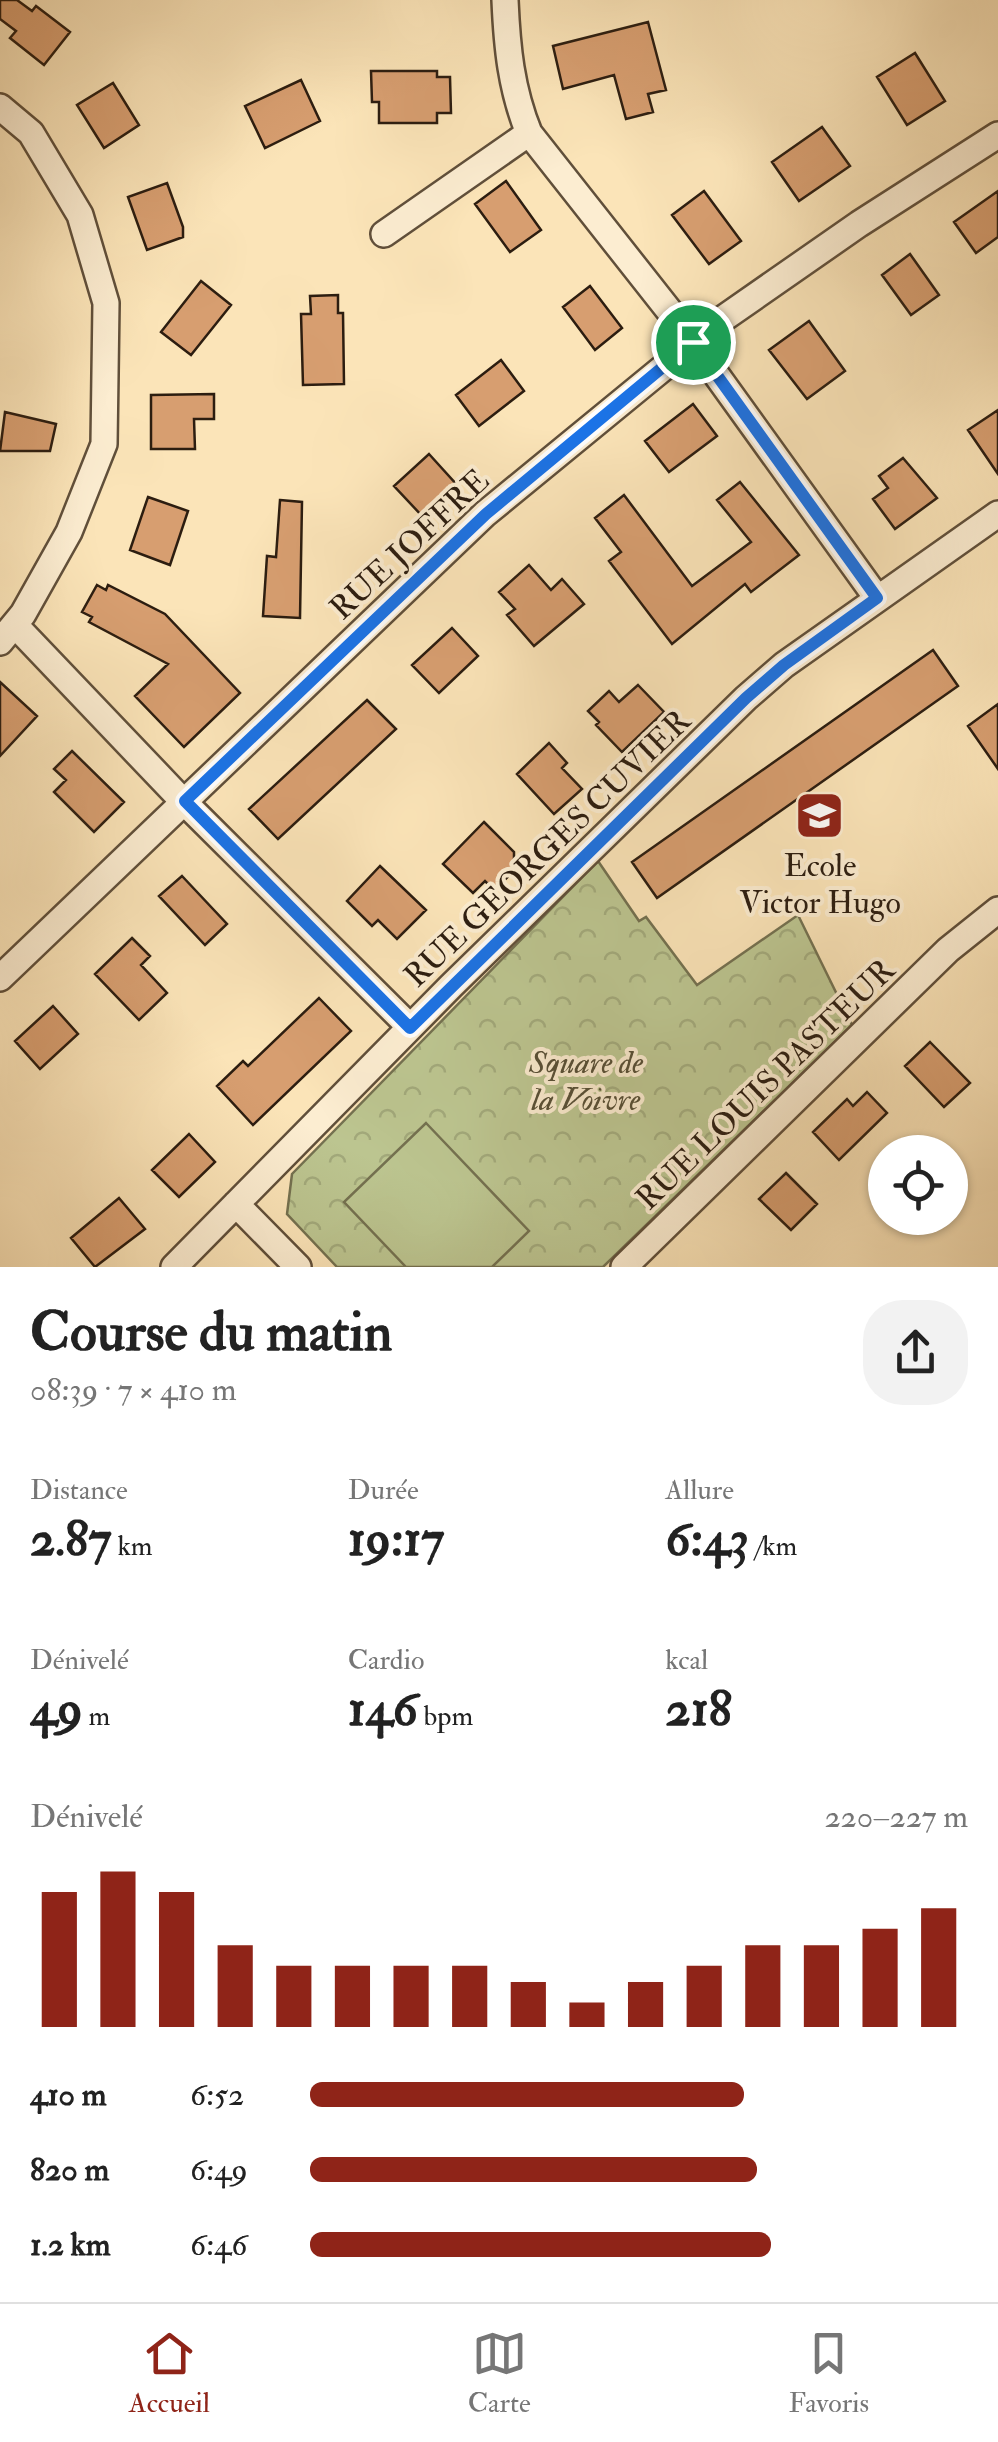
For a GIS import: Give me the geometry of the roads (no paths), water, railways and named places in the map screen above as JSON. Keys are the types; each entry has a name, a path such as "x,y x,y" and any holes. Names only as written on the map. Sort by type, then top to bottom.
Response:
{"street":[{"path":"505,0 507,48 516,101 529,133 693,342 877,598"},
{"path":"0,107 31,134 80,215 106,303 104,444 69,532 8,634 185,801 410,1028"},
{"path":"384,234 529,133"},
{"name":"RUE JOFFRE","path":"0,978 486,514 693,342 858,224 998,135"},
{"name":"RUE GEORGES CUVIER","path":"174,1267 410,1028 746,698 784,665 998,514"},
{"name":"RUE LOUIS PASTEUR","path":"624,1267 948,950 998,910"},
{"path":"236,1204 298,1267"}],"place":[{"name":"Ecole Victor Hugo","path":"820,815"}],"park label":[{"name":"Square de la Voivre","path":"586,1080"}]}
